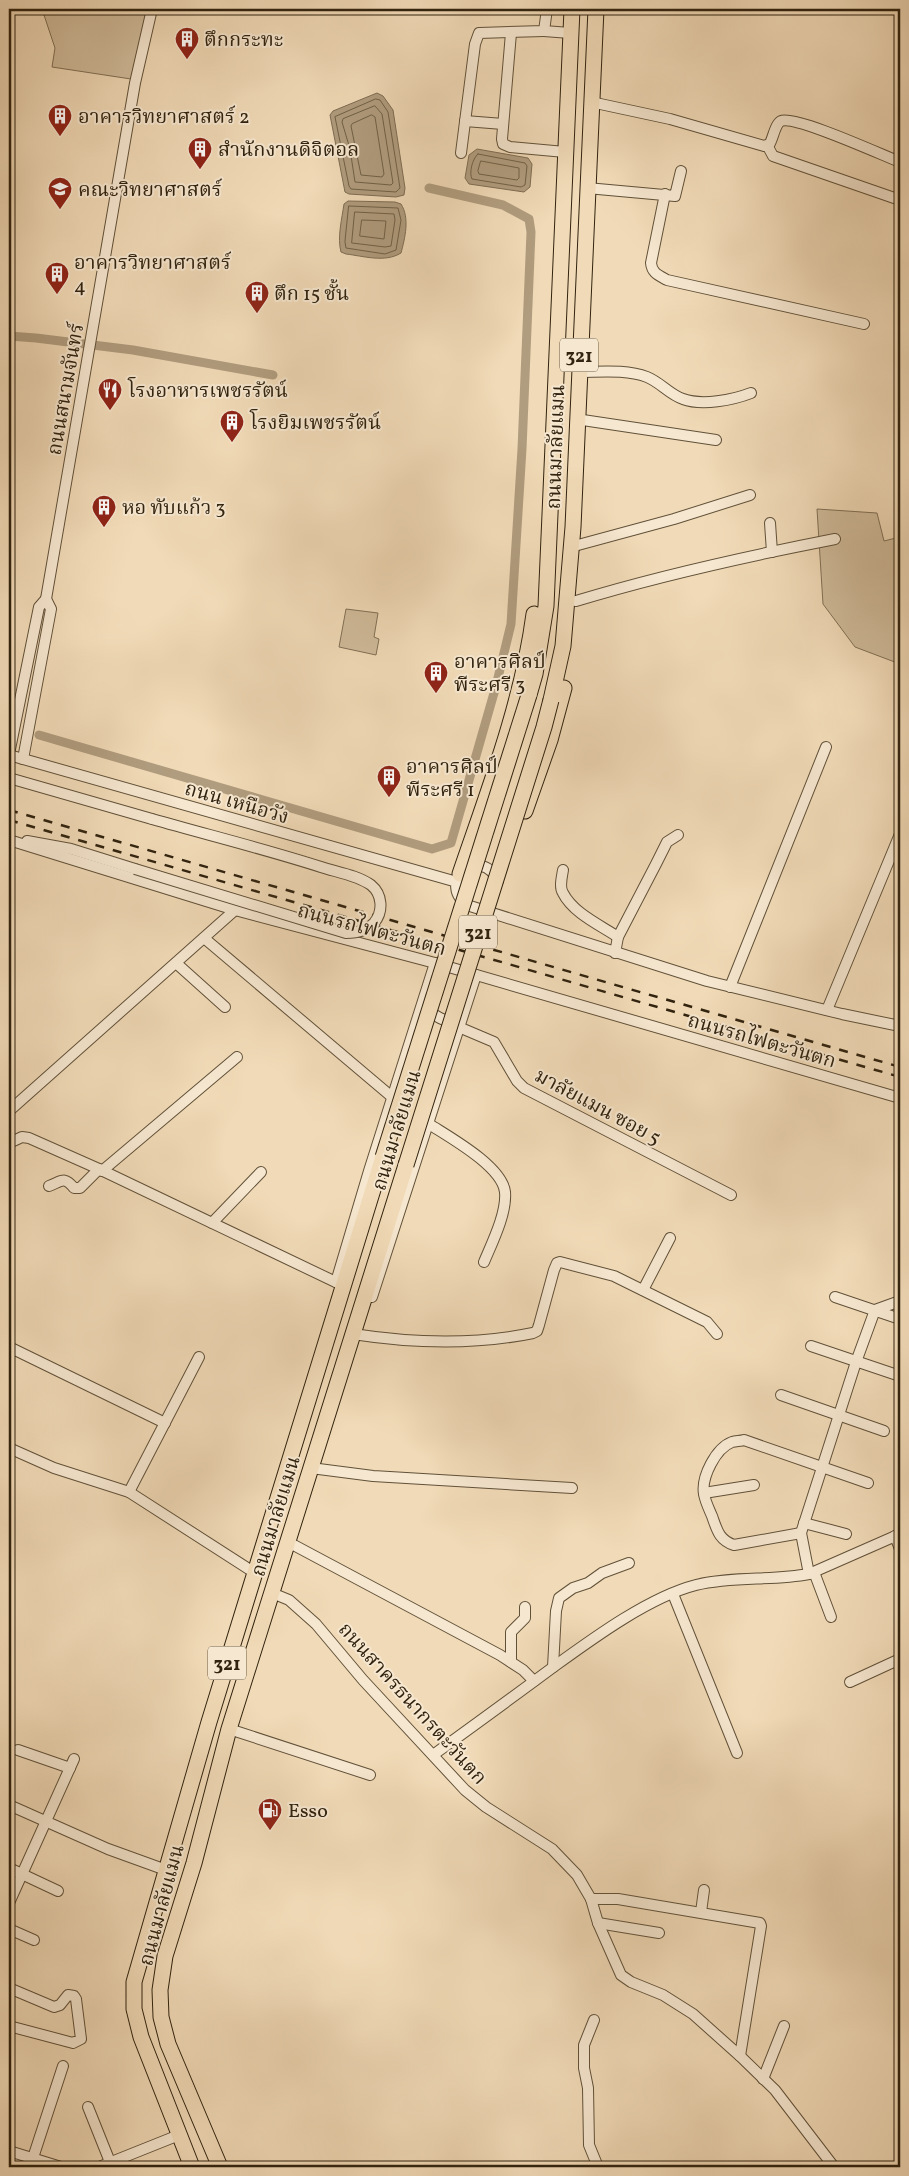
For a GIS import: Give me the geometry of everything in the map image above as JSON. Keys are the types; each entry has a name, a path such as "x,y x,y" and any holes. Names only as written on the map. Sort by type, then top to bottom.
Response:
{"highway":[{"name":"ถนนมาลัยแมน","path":"192,2167 140,2037 134,2009 134,1982 340,1284 383,1158 535,674 546,606 572,9"},
{"name":"ถนนมาลัยแมน","path":"220,2167 168,2044 161,2017 160,1990 166,1956 194,1862 229,1729 544,727 563,646 568,604 596,9"},
{"path":"490,913 550,740 564,688 572,646 576,601 582,456 576,422"},
{"path":"458,878 507,734 520,686 532,632 539,559 549,518"}],"street":[{"name":"ถนนสนามจันทร์","path":"9,755 39,607 46,599 135,83 152,9"},
{"path":"544,31 547,9"},
{"path":"461,154 475,44 479,33 544,31 570,33"},
{"path":"511,33 502,139 504,144 510,147 565,152"},
{"path":"591,102 670,119 758,145 767,145 772,141 779,123 783,120 802,122 900,162"},
{"path":"465,120 503,124"},
{"path":"767,145 773,156 900,200"},
{"path":"587,188 675,196 681,171"},
{"path":"666,194 651,263 652,270 656,274 667,280 864,324"},
{"path":"578,372 629,373 647,377 682,399 692,401 732,398 751,393"},
{"path":"576,422 716,440"},
{"path":"578,545 674,519 750,495"},
{"path":"770,523 772,552"},
{"path":"576,601 659,577 835,539"},
{"name":"ถนนสนามจันทร์","path":"23,759 51,609 46,599"},
{"path":"730,987 826,747"},
{"name":"ถนน เหนือวัง","path":"9,755 458,878"},
{"path":"9,778 303,862 362,881 377,892 381,904 380,910 377,919 366,928 354,933 346,933 49,844 31,841 12,841"},
{"path":"615,953 618,936 668,842 678,834"},
{"path":"827,1010 900,834"},
{"name":"ถนนรถไฟตะวันตก","path":"12,841 235,910 476,975 900,1098"},
{"path":"458,878 470,867 481,866 492,872 499,885"},
{"path":"562,870 561,887 567,899 590,918 618,936"},
{"name":"321","path":"458,878 459,897 470,906 490,913"},
{"path":"9,1111 235,910"},
{"path":"490,913 730,987 900,1026"},
{"path":"204,938 392,1097"},
{"path":"176,963 225,1007"},
{"path":"9,1143 22,1137 29,1138 340,1284 392,1097 435,964"},
{"path":"476,975 462,1024 377,1284 367,1310 354,1330 404,1340 463,1340 533,1333 537,1331 554,1270 557,1263 560,1262 608,1274 643,1290 707,1322 717,1334"},
{"name":"มาลัยแมน ซอย 5","path":"422,1003 433,1015 462,1024 494,1042 517,1082 524,1088 731,1195"},
{"path":"49,1186 64,1180 69,1181 74,1188 80,1188 237,1057"},
{"path":"429,1124 488,1166 505,1190 499,1224 484,1262"},
{"path":"212,1223 261,1172"},
{"path":"643,1290 670,1238"},
{"path":"835,1297 900,1319"},
{"path":"875,1310 900,1301"},
{"path":"831,1617 811,1573 801,1533 838,1416 875,1310"},
{"path":"811,1346 900,1376"},
{"path":"9,1347 165,1423"},
{"path":"129,1492 199,1357"},
{"path":"781,1395 884,1431"},
{"path":"801,1533 734,1545 724,1542 718,1534 704,1493 704,1480 708,1466 723,1448 732,1442 744,1440 868,1483"},
{"path":"9,1448 54,1468 129,1492 254,1573"},
{"path":"310,1468 373,1476 572,1488"},
{"path":"704,1493 754,1485"},
{"path":"804,1523 846,1534"},
{"path":"433,1755 534,1681 631,1615 673,1594 696,1585 712,1582 793,1577 811,1573 897,1535 900,1549"},
{"path":"288,1542 511,1662 534,1681"},
{"path":"554,1667 556,1611 559,1598 573,1588 588,1583 602,1573 629,1563"},
{"name":"ถนนสาครธนากรตะวันตก","path":"272,1593 289,1600 316,1624 363,1680 477,1800 552,1850 577,1875 591,1900 598,1923 621,1975 631,1982 663,1996 693,2014 740,2056 775,2090 834,2167"},
{"path":"673,1594 737,1753"},
{"path":"511,1662 511,1632 525,1618 525,1607"},
{"path":"850,1682 900,1659"},
{"path":"229,1729 370,1775"},
{"path":"9,1903 72,1764 18,1750"},
{"path":"9,1805 108,1849 166,1870"},
{"path":"9,1868 58,1891"},
{"path":"700,1912 704,1890"},
{"path":"591,1900 618,1899 757,1921 761,1926 740,2056"},
{"path":"598,1923 659,1933"},
{"path":"9,1929 34,1940"},
{"path":"9,1988 54,2007 60,2005 68,1995 74,1996 81,2036 78,2042 73,2043 9,2026"},
{"path":"594,2020 584,2045 584,2068 588,2088 589,2144 598,2167"},
{"path":"763,2078 784,2026"},
{"path":"31,2163 63,2066"},
{"path":"88,2107 112,2165"},
{"path":"99,2167 112,2165 179,2135"},
{"path":"9,2151 31,2163 61,2167"}],"shaded area":[{"path":"35,9 151,9 131,79 52,67 55,48 44,15"},
{"path":"817,509 877,513 884,541 900,537 900,664 855,647 823,604"},
{"path":"346,609 378,613 374,637 379,639 376,655 339,647"}],"water":[{"path":"377,93 383,96 393,110 405,188 404,195 396,197 349,194 345,192 330,115 333,111"},
{"path":"477,149 528,158 532,164 530,187 524,192 469,184 465,178 469,155"},
{"path":"348,201 395,202 401,204 406,222 401,253 388,258 381,258 341,252 341,222 344,204"}],"waterway":[{"path":"39,735 432,849 451,843 496,686 511,624 522,449 531,232 529,219 503,205 429,188"},
{"path":"9,336 133,350 273,375"}],"railway":[{"path":"9,810 900,1067"},
{"path":"9,820 900,1077"}],"place":[{"name":"ตึกกระทะ","path":"187,60"},
{"name":"อาคารวิทยาศาสตร์ 2","path":"60,137"},
{"name":"สำนักงานดิจิตอล","path":"200,170"},
{"name":"คณะวิทยาศาสตร์","path":"60,210"},
{"name":"อาคารวิทยาศาสตร์ 4","path":"57,295"},
{"name":"ตึก 15 ชั้น","path":"257,314"},
{"name":"โรงอาหารเพชรรัตน์","path":"110,411"},
{"name":"โรงยิมเพชรรัตน์","path":"232,443"},
{"name":"หอ ทับแก้ว 3","path":"104,528"},
{"name":"อาคารศิลป์ พีระศรี 3","path":"436,694"},
{"name":"อาคารศิลป์ พีระศรี 1","path":"389,798"},
{"name":"Esso","path":"270,1831"}]}
